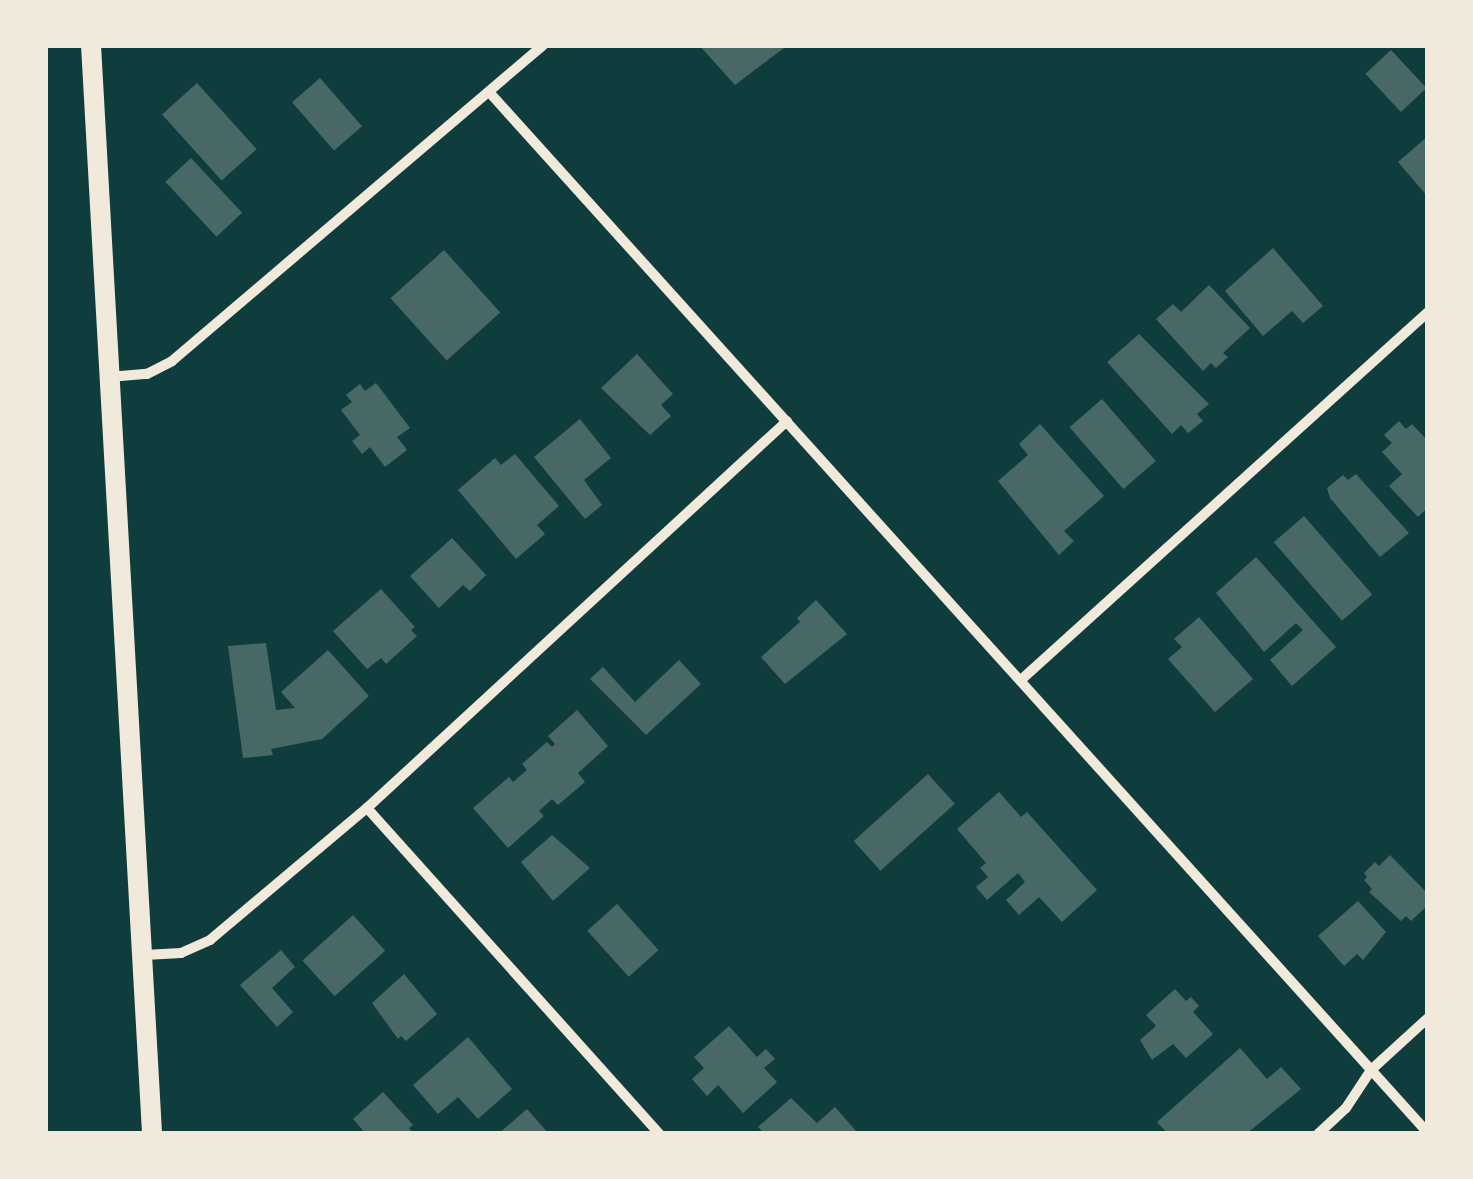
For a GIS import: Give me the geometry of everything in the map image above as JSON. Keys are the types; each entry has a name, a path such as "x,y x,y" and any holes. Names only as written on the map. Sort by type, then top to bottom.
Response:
{"main road":[{"path":"90,45 145,956 152,1134"}],"street":[{"path":"108,377 147,374 172,361 544,45"},
{"path":"490,93 1428,1133"},
{"path":"1022,679 1428,312"},
{"path":"145,956 181,953 210,940 367,808 787,421"},
{"path":"367,808 660,1134"},
{"path":"1318,1134 1346,1108 1371,1070 1428,1018"}],"building":[{"path":"699,45 788,45 735,85"},
{"path":"1391,50 1426,88 1401,112 1365,74"},
{"path":"320,78 362,126 334,151 292,102"},
{"path":"197,83 257,149 222,181 162,114"},
{"path":"1428,136 1428,197 1398,162"},
{"path":"191,158 242,213 217,237 165,182"},
{"path":"1273,248 1323,306 1303,323 1292,311 1263,336 1225,291"},
{"path":"444,250 500,312 447,361 390,298"},
{"path":"1209,285 1250,328 1223,353 1228,357 1216,368 1211,363 1203,371 1156,319 1173,304 1181,312"},
{"path":"1139,334 1209,404 1197,414 1203,421 1188,433 1181,425 1172,434 1107,362"},
{"path":"637,354 673,394 661,405 671,416 650,435 601,388"},
{"path":"376,383 410,428 397,437 407,450 385,467 370,447 362,454 352,441 360,435 341,410 352,402 346,395 360,384 365,391"},
{"path":"1102,399 1156,461 1123,489 1070,427"},
{"path":"580,419 611,458 584,480 602,505 585,519 534,457"},
{"path":"1399,421 1406,429 1412,424 1428,441 1428,507 1418,517 1389,486 1402,474 1382,452 1392,443 1384,435"},
{"path":"1040,424 1104,496 1064,531 1074,541 1059,555 998,481 1028,455 1019,444"},
{"path":"515,454 559,506 537,525 545,534 516,559 458,490 495,458 501,465"},
{"path":"1356,474 1409,533 1380,557 1330,498 1327,488 1343,475 1348,480"},
{"path":"1304,516 1372,594 1342,621 1274,542"},
{"path":"452,538 486,575 470,591 463,585 439,608 410,576"},
{"path":"1256,557 1336,647 1292,686 1270,660 1303,630 1296,623 1264,652 1216,593"},
{"path":"381,589 415,627 411,630 417,636 386,664 381,658 367,669 333,631"},
{"path":"816,600 847,634 785,684 761,657 800,622 797,618"},
{"path":"1199,617 1253,679 1215,712 1168,659 1182,647 1174,639"},
{"path":"266,643 276,710 295,708 281,692 328,650 369,696 322,739 271,749 273,755 243,758 228,646"},
{"path":"679,660 701,684 646,735 590,679 603,667 635,702"},
{"path":"577,710 608,746 578,773 585,782 558,805 552,799 539,811 544,816 508,848 473,808 509,777 513,782 527,770 522,764 547,742 552,747 555,744 548,736"},
{"path":"928,774 955,804 880,871 854,841"},
{"path":"999,792 1021,817 1027,812 1097,890 1062,922 1039,897 1019,915 1006,900 1025,882 1018,873 987,900 976,887 988,877 980,868 986,863 957,829"},
{"path":"552,835 590,868 553,901 521,862"},
{"path":"1390,855 1428,894 1428,905 1411,921 1406,916 1401,921 1369,892 1372,889 1364,880 1364,873 1375,862 1379,866"},
{"path":"1358,901 1386,932 1363,960 1357,954 1344,966 1318,936"},
{"path":"617,904 658,950 629,977 587,931"},
{"path":"353,915 385,951 335,996 302,961"},
{"path":"281,950 295,967 272,988 293,1012 277,1027 240,985"},
{"path":"404,974 437,1014 406,1041 401,1036 398,1039 372,1003"},
{"path":"1175,989 1186,1001 1191,997 1199,1006 1193,1012 1213,1034 1186,1058 1173,1044 1152,1060 1140,1040 1156,1026 1146,1015"},
{"path":"729,1026 757,1057 766,1049 775,1059 764,1068 777,1082 743,1113 718,1085 707,1096 692,1079 704,1068 694,1057"},
{"path":"468,1037 512,1089 478,1119 458,1097 438,1114 413,1085"},
{"path":"1240,1048 1267,1079 1281,1067 1301,1089 1246,1134 1168,1134 1157,1122"},
{"path":"383,1092 413,1125 409,1128 414,1134 366,1134 353,1119"},
{"path":"791,1098 817,1123 835,1107 856,1131 765,1134 758,1127"},
{"path":"527,1109 549,1134 498,1134"}]}
